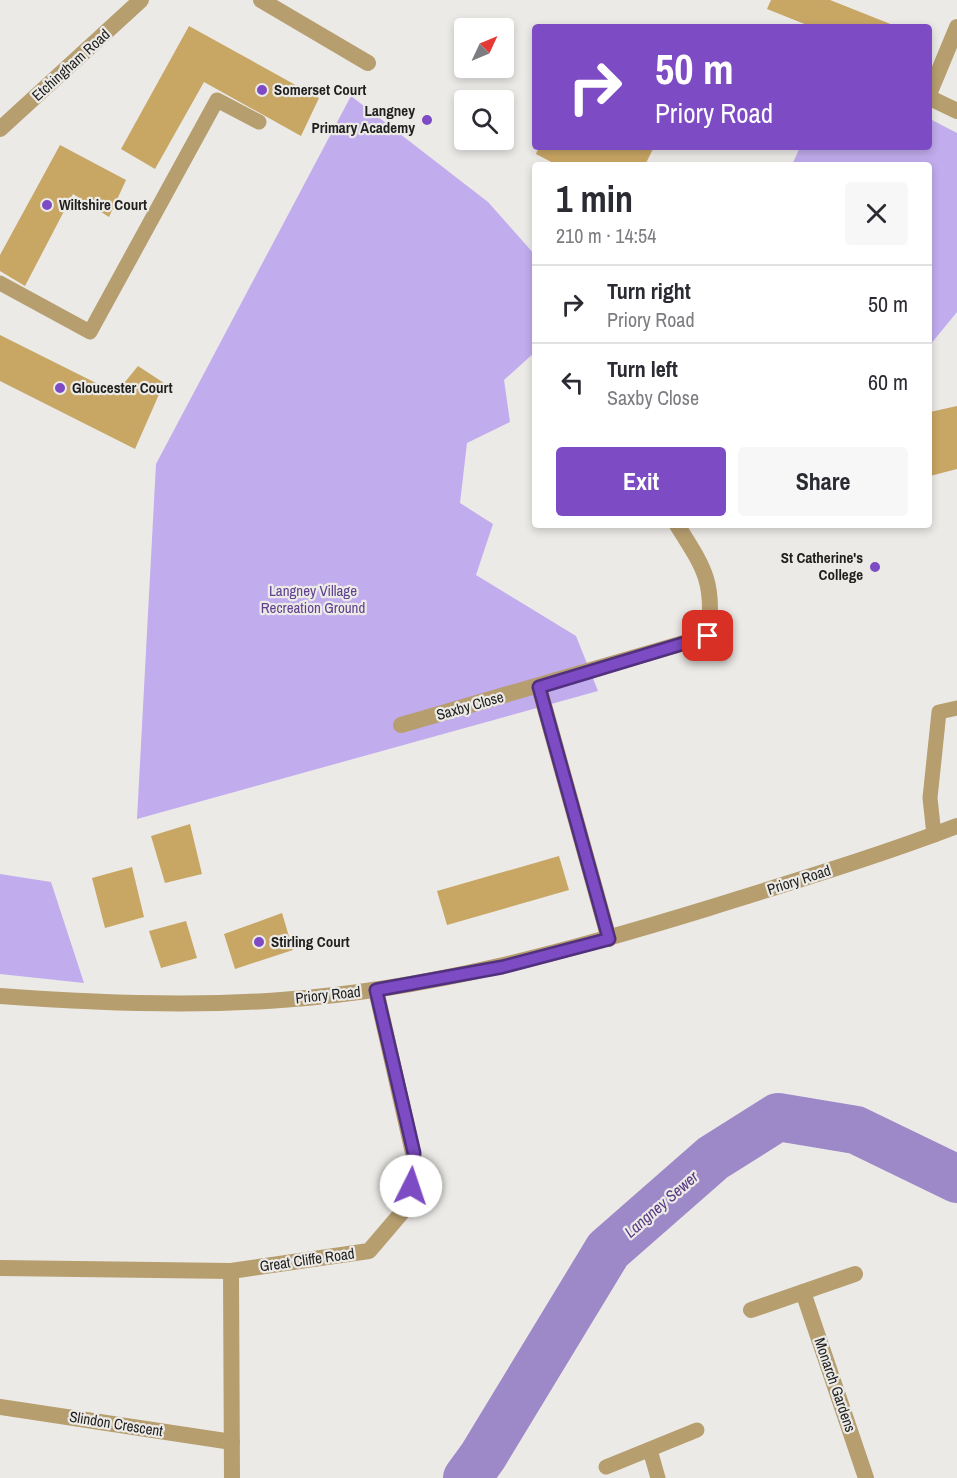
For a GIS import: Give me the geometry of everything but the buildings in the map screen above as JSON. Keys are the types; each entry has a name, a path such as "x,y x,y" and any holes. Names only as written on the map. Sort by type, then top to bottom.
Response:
{"street":[{"name":"Etchingham Road","path":"0,129 141,0"},
{"path":"261,0 368,63"},
{"path":"932,87 957,27"},
{"path":"932,100 957,111"},
{"name":"Saxby Close","path":"401,725 539,687 708,636 712,596 700,561 679,528"},
{"path":"539,687 609,939"},
{"name":"Priory Road","path":"0,996 88,1003 280,1000 376,990 502,967 609,939 801,880 957,826"},
{"name":"Great Cliffe Road","path":"0,1268 231,1271 369,1251 410,1203 414,1153 376,990"},
{"path":"231,1271 232,1478"},
{"path":"751,1310 855,1274"},
{"name":"Monarch Gardens","path":"803,1292 866,1478"},
{"name":"Slindon Crescent","path":"0,1407 232,1442"}],"lane":[{"path":"0,283 90,332 218,100 259,122"},
{"path":"934,835 930,798 939,712 957,708"},
{"path":"606,1467 697,1430"},
{"path":"650,1450 658,1478"}],"green space":[{"name":"Langney Village Recreation Ground","path":"351,96 488,202 532,252 532,355 504,380 510,422 467,443 460,503 493,524 476,575 576,636 598,691 137,819 156,464"},
{"path":"932,120 957,133 957,312 932,343 932,162 793,162 799,150 932,150"},
{"path":"0,874 51,882 84,983 0,974"}],"waterway":[{"name":"Langney Sewer","path":"467,1478 483,1456 608,1250 713,1158 778,1117 856,1130 957,1179"}],"place":[{"name":"Somerset Court","path":"262,90"},
{"name":"Langney Primary Academy","path":"427,120"},
{"name":"Wiltshire Court","path":"47,205"},
{"name":"Gloucester Court","path":"60,388"},
{"name":"St Catherine's College","path":"875,567"},
{"name":"Stirling Court","path":"259,942"}],"route":[{"path":"411,1186 414,1153 376,990 502,967 609,939 539,687 708,636"}]}
